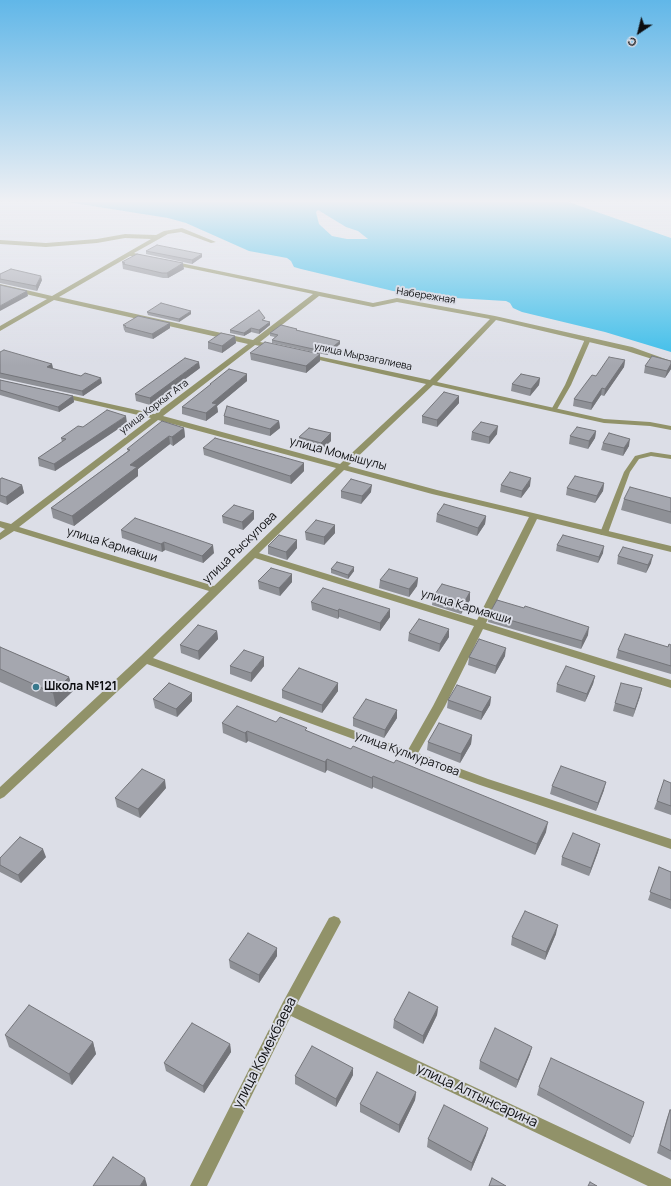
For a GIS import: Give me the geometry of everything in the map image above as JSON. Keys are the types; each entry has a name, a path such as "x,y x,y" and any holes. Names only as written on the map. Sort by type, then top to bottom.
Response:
{"street":[{"path":"0,329 128,255"},
{"path":"136,255 152,259"},
{"name":"Набережная","path":"160,260 374,305 378,305 386,301 397,300 495,318 629,349 671,363"},
{"path":"0,286 285,350"},
{"name":"улица Коркыт Ата","path":"0,537 319,293"},
{"name":"улица Рыскулова","path":"0,794 145,659 342,467 432,382 495,318"},
{"name":"улица Мырзагалиева","path":"300,353 604,421 650,424 671,428"},
{"name":"улица Момышулы","path":"52,393 157,417 342,467 671,549"},
{"path":"412,755 534,516"},
{"name":"улица Кармакши","path":"0,524 216,590"},
{"name":"улица Кармакши","path":"253,554 671,684"},
{"name":"улица Кулмуратова","path":"145,659 484,782 671,844"},
{"name":"улица Комекбаева","path":"198,1186 288,1007 334,922"},
{"name":"улица Алтынсарина","path":"288,1007 667,1186"}],"lane":[{"path":"554,410 568,385 588,339"},
{"path":"604,532 627,472 638,457 651,454 671,457"}],"water":[{"path":"273,255 671,255 671,352 605,332 522,312 513,308 510,303 506,301 438,297 393,291 294,267 291,261 287,258"}],"building":[{"path":"134,255 144,255 183,263 167,273 162,273 123,264 125,263 122,262"},
{"path":"168,255 200,255 192,260"},
{"path":"11,269 41,276 36,286 0,279 0,274"},
{"path":"0,285 27,291 0,306"},
{"path":"161,303 191,311 179,319 147,312"},
{"path":"259,310 265,318 262,320 270,322 259,330 251,328 244,333 230,330"},
{"path":"138,316 170,323 152,334 125,327 126,326 123,325"},
{"path":"281,325 340,341 327,352 272,340 278,335 270,333"},
{"path":"221,333 235,336 222,346 208,342"},
{"path":"265,342 320,354 306,366 250,353"},
{"path":"4,350 52,364 47,367 81,376 85,373 101,378 82,391 0,373 0,352"},
{"path":"652,356 671,361 667,371 645,366"},
{"path":"609,357 625,360 605,389 602,388 592,403 574,399 592,375 596,376"},
{"path":"185,358 199,362 150,398 135,394"},
{"path":"229,369 247,374 212,403 217,404 206,413 182,407 211,384"},
{"path":"521,374 540,378 531,389 512,384"},
{"path":"0,380 73,396 58,407 0,390"},
{"path":"444,392 459,396 437,420 422,416"},
{"path":"227,406 279,421 270,429 224,416"},
{"path":"107,410 126,416 54,464 38,458 66,439 61,438 78,426 83,427"},
{"path":"162,421 184,428 172,437 169,436 130,465 137,467 72,516 51,508 130,450 127,449"},
{"path":"481,422 498,426 489,437 472,432"},
{"path":"577,427 596,431 589,441 570,436"},
{"path":"309,428 331,433 321,443 299,437"},
{"path":"609,433 630,439 624,448 603,443"},
{"path":"215,438 304,463 290,476 203,448"},
{"path":"510,472 531,478 522,491 501,485"},
{"path":"575,476 604,483 597,496 567,488"},
{"path":"2,478 22,485 6,497 0,495 0,479"},
{"path":"351,479 372,485 362,496 341,491"},
{"path":"630,487 671,498 671,512 624,499"},
{"path":"444,504 486,516 478,528 437,514"},
{"path":"234,505 254,511 242,522 222,516"},
{"path":"135,518 213,545 202,556 164,542 161,544 121,530"},
{"path":"316,520 335,525 324,537 305,532"},
{"path":"279,535 297,540 286,552 268,546"},
{"path":"563,535 604,546 599,557 557,545"},
{"path":"623,547 653,555 648,565 618,556"},
{"path":"337,562 354,567 348,575 331,569"},
{"path":"271,568 292,574 279,588 258,581"},
{"path":"389,569 418,578 409,589 380,580"},
{"path":"442,584 470,592 462,606 433,597"},
{"path":"323,588 390,609 380,623 339,609 338,611 311,602"},
{"path":"497,600 524,608 525,606 589,627 582,641 489,614"},
{"path":"419,619 449,629 440,644 409,633"},
{"path":"198,625 217,631 198,651 180,645"},
{"path":"625,634 668,647 669,644 671,645 671,666 618,650"},
{"path":"479,639 506,648 496,666 469,657"},
{"path":"0,647 69,677 53,693 0,669"},
{"path":"244,650 264,657 251,673 230,666"},
{"path":"566,666 595,676 587,694 557,684"},
{"path":"299,668 338,683 322,705 282,690"},
{"path":"169,683 192,693 176,709 153,699"},
{"path":"621,683 642,688 635,709 615,703"},
{"path":"457,685 491,697 482,712 448,700"},
{"path":"366,699 397,710 385,730 353,718"},
{"path":"237,706 276,722 280,717 307,728 305,730 351,749 353,746 394,763 396,760 548,822 537,844 373,776 372,778 327,759 325,762 247,731 245,733 222,723"},
{"path":"439,723 472,735 461,754 428,742"},
{"path":"561,766 606,782 598,803 552,786"},
{"path":"142,769 165,780 138,809 115,798"},
{"path":"664,780 671,783 671,806 657,801"},
{"path":"573,833 600,844 591,868 562,857"},
{"path":"20,837 43,849 18,875 0,865 0,858"},
{"path":"659,867 671,872 671,900 650,892"},
{"path":"525,911 558,925 546,952 512,937"},
{"path":"248,933 277,948 259,975 229,960"},
{"path":"409,992 438,1007 423,1036 394,1020"},
{"path":"29,1005 93,1042 69,1074 5,1035"},
{"path":"192,1023 230,1044 203,1086 164,1063"},
{"path":"495,1028 532,1047 518,1080 480,1061"},
{"path":"312,1046 353,1068 336,1099 295,1076"},
{"path":"551,1058 644,1102 633,1137 539,1087"},
{"path":"377,1072 416,1092 399,1125 360,1104"},
{"path":"444,1105 488,1128 472,1163 428,1139"},
{"path":"671,1110 671,1151 660,1145"},
{"path":"113,1157 145,1178 140,1186 93,1186"},
{"path":"492,1178 506,1186 489,1186"},
{"path":"590,1182 597,1186 588,1186"}],"place":[{"name":"Школа №121","path":"36,687"}]}
